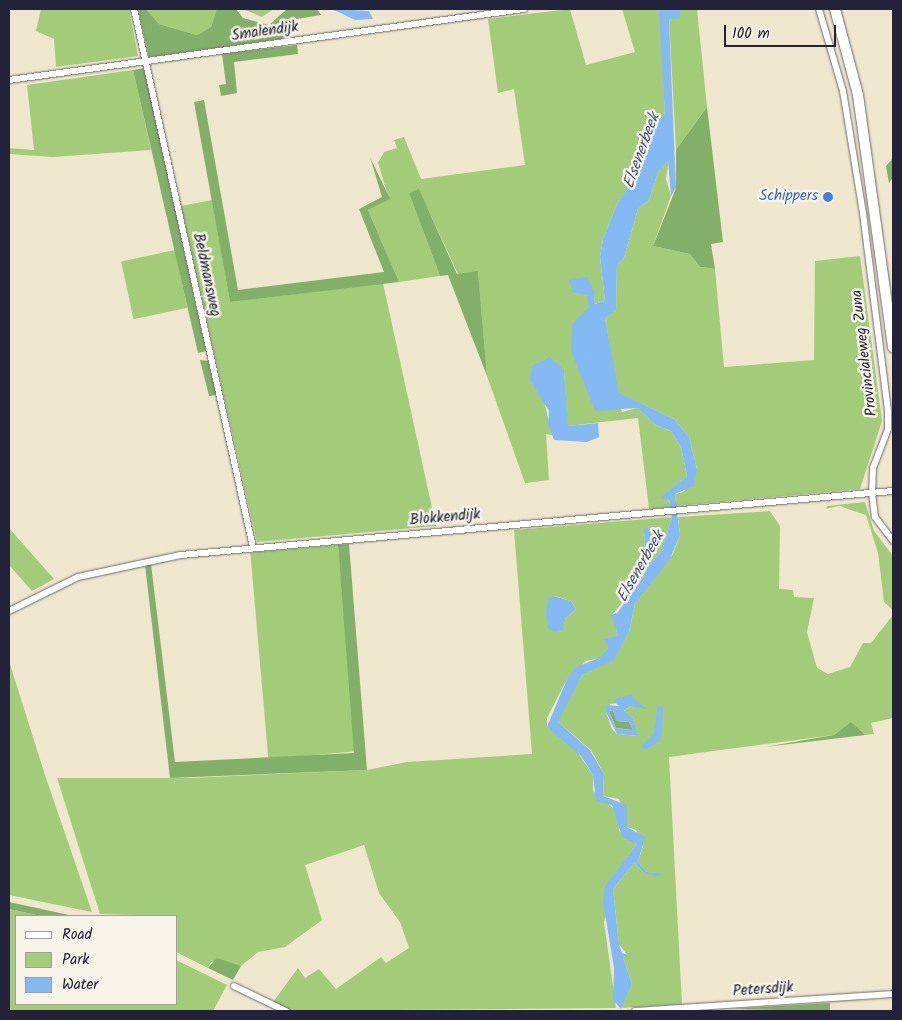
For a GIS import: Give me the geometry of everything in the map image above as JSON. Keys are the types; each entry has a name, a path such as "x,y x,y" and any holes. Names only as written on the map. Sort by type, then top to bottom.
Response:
{"main road":[{"name":"Provincialeweg Zuna","path":"835,9 858,95 893,348"}],"street":[{"name":"Beldmansweg","path":"134,9 253,547"},
{"name":"Smalendijk","path":"9,80 524,9"},
{"name":"Provincialeweg Zuna","path":"819,9 843,91 888,410 888,429 873,468 872,493 876,517 893,541"},
{"name":"Blokkendijk","path":"9,611 84,575 181,555 253,547 893,491"},
{"path":"234,986 286,1011"},
{"name":"Petersdijk","path":"635,1011 893,994"}],"green space":[{"path":"41,9 129,9 138,56 56,67 54,39 36,31"},
{"path":"138,9 146,9 159,24 197,35 211,27 217,9 236,9 243,18 269,25 287,9 317,9 321,15 290,20 287,38 149,57"},
{"path":"146,9 217,9 217,11 211,27 197,35 159,24"},
{"path":"243,9 274,9 262,17"},
{"path":"570,9 586,65 635,52 622,9 659,9 665,116 656,121 646,149 630,173 634,180 617,204 603,239 600,257 605,301 594,304 595,293 573,293 587,294 622,412 637,408 656,425 671,431 681,447 687,476 661,498 667,497 671,507 649,509 638,418 567,426 564,370 545,405 552,435 546,434 549,480 525,483 487,376 478,272 458,274 419,190 409,193 440,276 399,282 368,210 389,199 378,163 384,152 397,148 394,140 404,137 421,179 525,165 514,89 498,93 488,19"},
{"path":"680,9 697,9 707,107 676,150 669,18 680,18"},
{"path":"297,45 298,54 234,62 237,93 221,96 219,85 226,84 222,54"},
{"path":"144,68 206,351 198,353 133,70"},
{"path":"133,70 151,150 53,157 9,154 9,148 34,150 27,85"},
{"path":"204,100 238,290 384,272 359,209 382,197 370,157 390,199 368,210 399,282 230,302 194,102"},
{"path":"707,107 723,242 711,244 715,269 700,267 690,254 653,246 676,188 676,150"},
{"path":"893,158 893,177 889,183 886,166"},
{"path":"669,159 666,179 671,196 653,246 690,254 700,267 715,269 724,367 814,360 815,261 860,256 882,421 860,489 676,506 675,494 684,492 697,469 689,437 674,419 618,393 605,318 616,309 617,265 624,258 638,209 649,200 658,172"},
{"path":"419,189 457,274 478,271 487,376 448,275 440,276 409,193"},
{"path":"212,200 230,302 383,283 436,526 257,542 181,206"},
{"path":"175,250 187,308 133,319 121,261"},
{"path":"200,360 208,361 217,395 209,396"},
{"path":"865,502 874,531 893,556 893,610 884,602 878,553 866,515 839,506 826,509 827,506"},
{"path":"770,511 780,526 779,589 793,590 794,597 814,598 807,632 817,668 828,674 850,667 863,643 871,643 893,615 893,718 871,723 874,734 865,735 850,723 834,735 669,757 682,1004 621,1008 632,984 623,957 627,955 619,944 613,889 634,863 643,872 666,874 647,872 638,862 643,846 636,830 627,827 619,799 603,796 604,774 591,750 558,722 561,711 582,675 614,659 629,632 635,604 673,554 680,535 678,517","holes":["621,703 646,707 628,706 624,712 633,718 637,736 617,734 612,729 606,712 610,704"]},
{"path":"672,517 662,550 651,564 650,528 644,534 645,575 612,615 618,635 605,639 608,648 601,658 586,661 567,679 547,718 547,727 579,750 574,747 593,775 593,791 618,812 619,831 637,844 617,871 604,922 616,1008 292,1011 273,1002 298,968 305,978 319,969 336,989 381,957 386,963 409,948 400,922 379,893 364,845 305,865 322,920 285,947 258,952 241,966 211,962 208,968 178,953 178,915 100,914 57,778 190,778 367,770 407,762 532,754 514,530","holes":["555,596 571,601 576,609 565,619 546,612"]},
{"path":"9,528 54,579 32,591 9,565"},
{"path":"349,544 367,770 170,778 145,565 151,564 175,762 354,753 338,545"},
{"path":"338,545 356,751 268,759 250,553"},
{"path":"9,661 45,775 92,912 9,895"},
{"path":"613,710 617,721 629,722 633,730 616,728 609,711"},
{"path":"851,722 865,735 765,747 834,735"},
{"path":"9,902 69,915 36,915 9,909"},
{"path":"9,909 36,915 15,915 15,1005 178,1005 178,961 227,985 213,1011 9,1011"},
{"path":"217,958 241,966 233,980 208,968"},
{"path":"830,1003 830,1011 730,1009"}],"water":[{"path":"332,9 369,11 373,19 355,20"},
{"path":"659,9 680,9 680,18 669,19 676,188 671,196 668,161 658,172 649,200 638,209 624,258 617,265 616,310 605,318 619,393 674,419 689,437 697,469 694,486 675,494 680,535 670,559 635,604 629,632 614,660 582,675 558,722 590,750 604,774 603,796 627,805 627,827 645,837 638,862 647,872 666,874 655,876 643,872 634,863 613,889 619,944 622,953 629,955 623,957 632,984 621,1009 613,1000 614,968 603,902 605,886 637,844 622,837 612,805 596,801 593,775 581,756 547,727 567,679 576,667 601,657 608,648 604,639 618,635 611,615 617,613 645,575 644,528 650,528 651,564 662,550 672,517 669,500 660,498 687,476 681,447 671,431 656,425 637,408 595,411 571,351 572,324 589,307 587,295 573,293 569,279 587,277 595,293 594,304 605,301 600,257 603,239 617,204 633,180 630,173 646,149 656,121 665,115"},
{"path":"550,357 564,370 568,426 598,423 599,437 587,442 554,440 548,424 549,411 530,380 532,366"},
{"path":"554,596 571,601 576,609 565,619 563,630 554,632 548,628 546,612 548,598"},
{"path":"630,695 647,709 629,706 624,711 633,718 638,736 617,734 606,712 606,705 619,706 613,700","holes":["613,710 616,721 629,722 633,730 616,728 609,711"]},
{"path":"658,704 663,708 662,734 658,742 645,750 641,746 654,734"}],"place":[{"name":"Schippers","path":"828,197"}],"water label":[{"name":"Elsenerbeek","path":"642,151"},
{"name":"Elsenerbeek","path":"641,567"}]}
